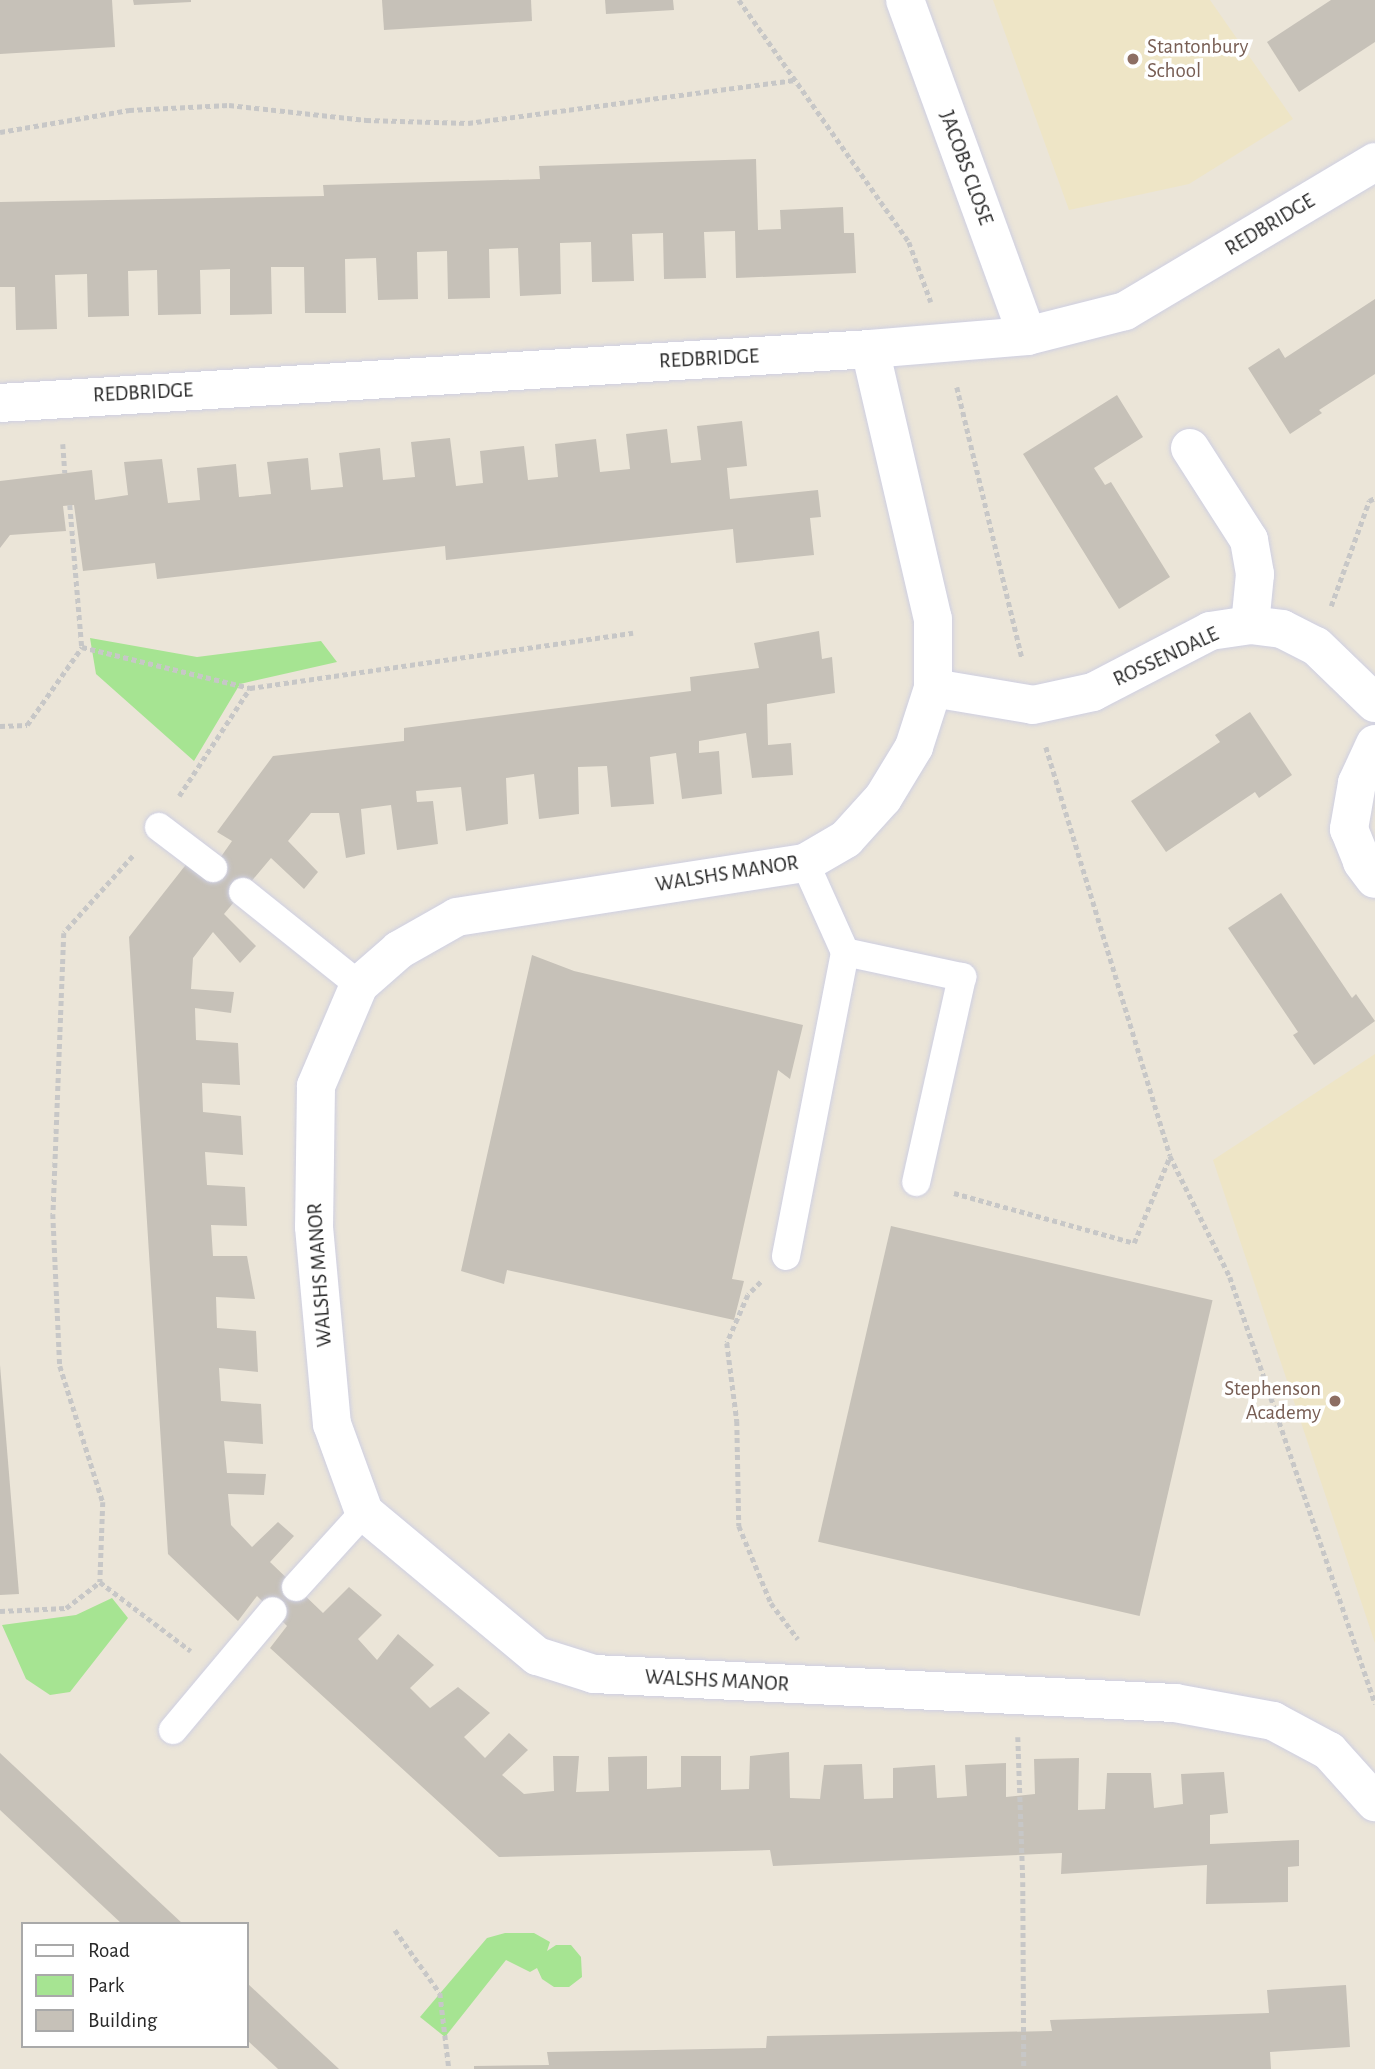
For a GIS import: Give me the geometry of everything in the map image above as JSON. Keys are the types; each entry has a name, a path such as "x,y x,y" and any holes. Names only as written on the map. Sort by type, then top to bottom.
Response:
{"street":[{"name":"JACOBS CLOSE","path":"905,0 1027,336"},
{"name":"REDBRIDGE","path":"0,403 870,349 1027,336 1125,311 1375,162"},
{"name":"WALSHS MANOR","path":"870,349 933,619 933,688 914,747 883,798 846,839 805,863 457,917 398,950 359,985 316,1086 314,1227 332,1424 363,1512 537,1656 594,1674 1175,1703 1273,1721 1329,1751 1375,1802"},
{"path":"1190,447 1249,540 1255,574 1250,625"},
{"name":"ROSSENDALE","path":"933,688 1033,705 1093,692 1210,631 1250,625 1282,628 1316,646 1375,703"},
{"path":"1375,744 1357,783 1349,829 1362,862 1375,879"}],"lane":[{"path":"159,827 213,868"},
{"path":"786,1256 845,952 805,863"},
{"path":"243,892 359,985"},
{"path":"845,952 962,977 916,1182"},
{"path":"296,1587 363,1512"},
{"path":"173,1730 273,1611"}],"path":[{"path":"739,0 909,242 946,344 1033,705 1170,1156 1230,1277 1375,1704"},
{"path":"0,132 129,110 229,105 366,120 468,123 795,80"},
{"path":"1316,646 1369,502 1375,498"},
{"path":"0,726 27,725 82,646 70,505"},
{"path":"82,646 250,688 633,633"},
{"path":"100,1582 103,1502 60,1366 53,1214 64,933 159,827 250,688"},
{"path":"916,1182 1134,1243 1170,1156"},
{"path":"786,1256 748,1295 727,1343 737,1421 739,1526 771,1603 836,1687"},
{"path":"0,1611 66,1608 100,1582"},
{"path":"100,1582 220,1673"},
{"path":"1017,1694 1023,1882 1024,2069"},
{"path":"395,1930 440,1993 449,2069"}],"shaded area":[{"name":"Stantonbury School","path":"993,0 1210,0 1293,119 1189,184 1069,210"},
{"name":"Stephenson Academy","path":"1375,1054 1375,1643 1213,1160"}],"green space":[{"path":"90,638 197,657 321,641 337,662 240,684 194,761 96,674"},
{"path":"112,1598 128,1618 70,1692 50,1695 26,1679 2,1625 76,1615"},
{"path":"505,1933 534,1933 550,1942 547,1951 556,1945 571,1945 581,1957 582,1977 569,1987 554,1987 542,1979 537,1968 530,1972 506,1960 445,2037 420,2017 487,1938"}],"building":[{"path":"0,0 112,0 115,47 0,54"},
{"path":"133,0 191,0 191,2 134,5"},
{"path":"382,0 531,0 532,21 384,30"},
{"path":"605,0 673,0 674,10 606,14"},
{"path":"1331,0 1375,0 1375,42 1299,92 1267,42"},
{"path":"756,159 758,230 781,229 780,210 843,207 844,233 854,233 856,273 736,278 735,231 704,232 706,278 664,279 663,233 632,234 634,281 592,282 591,242 560,243 561,294 520,296 518,248 489,249 490,298 448,299 447,251 417,252 418,299 378,300 376,258 345,259 346,313 305,313 304,267 271,267 272,314 230,315 230,269 200,270 201,314 158,315 157,270 128,271 129,316 88,317 87,274 55,275 57,329 16,330 15,287 0,287 0,202 324,196 323,185 540,179 539,166"},
{"path":"1375,299 1375,374 1319,410 1322,413 1290,434 1248,368 1279,348 1285,358"},
{"path":"1117,395 1143,437 1094,468 1105,485 1111,482 1170,577 1119,609 1023,454"},
{"path":"742,421 747,466 727,468 730,499 818,490 821,517 810,518 814,555 736,563 733,529 446,560 445,546 157,579 155,563 83,571 74,505 63,506 66,531 10,535 0,548 0,481 92,470 95,500 128,495 124,462 162,459 168,503 200,500 197,468 236,464 239,497 271,494 267,462 308,458 311,490 343,487 339,453 380,448 383,480 415,477 411,442 450,438 456,486 483,483 480,451 524,446 528,480 558,477 555,444 596,439 600,472 630,469 626,434 667,429 671,463 701,460 697,426"},
{"path":"819,631 822,659 832,657 835,693 767,704 768,745 791,743 793,775 752,778 746,733 699,741 699,753 719,751 722,794 682,799 676,753 650,757 654,804 611,807 607,766 578,767 579,814 539,819 534,774 506,778 508,824 466,831 461,787 416,791 417,802 433,801 438,844 397,850 391,805 361,809 365,854 346,858 339,813 311,813 288,841 318,872 304,889 271,858 224,914 256,946 240,963 213,932 193,958 191,989 234,992 231,1013 195,1008 196,1040 238,1043 240,1085 202,1083 203,1112 241,1116 243,1155 205,1152 207,1185 245,1187 247,1226 211,1225 213,1256 247,1256 255,1299 216,1297 217,1328 256,1331 258,1372 219,1368 221,1401 261,1404 263,1444 224,1441 227,1473 266,1474 264,1495 228,1494 231,1525 252,1547 278,1522 294,1536 270,1562 323,1613 349,1587 382,1615 358,1639 377,1660 398,1634 434,1665 410,1688 430,1708 458,1687 490,1713 464,1737 485,1758 509,1733 528,1750 502,1775 524,1794 554,1791 553,1756 579,1756 576,1792 609,1791 608,1757 647,1756 647,1789 681,1787 681,1756 721,1756 721,1790 749,1789 750,1756 789,1752 790,1798 820,1799 824,1765 862,1764 864,1799 893,1798 893,1768 935,1765 937,1798 967,1796 965,1765 1006,1763 1006,1797 1035,1794 1034,1759 1079,1758 1078,1810 1105,1809 1107,1773 1151,1773 1154,1808 1183,1804 1181,1774 1224,1772 1228,1813 1210,1815 1210,1844 1299,1840 1299,1866 1288,1867 1288,1902 1206,1904 1207,1865 1061,1874 1062,1853 773,1866 770,1850 499,1857 270,1648 287,1626 257,1596 238,1621 168,1554 129,937 188,862 206,878 232,841 217,832 273,756 404,741 404,728 691,691 690,677 759,668 754,643"},
{"path":"1250,712 1292,775 1259,798 1255,792 1166,852 1131,801 1220,742 1215,735"},
{"path":"1281,893 1352,998 1356,994 1375,1021 1314,1065 1293,1035 1298,1032 1228,928"},
{"path":"532,955 574,971 803,1025 790,1079 778,1070 732,1279 744,1281 734,1320 507,1270 504,1284 461,1271"},
{"path":"891,1226 1213,1300 1140,1616 818,1542"},
{"path":"0,1365 19,1594 0,1595"},
{"path":"0,1753 181,1922 120,1922 0,1810"},
{"path":"248,1984 339,2069 278,2069 248,2041"},
{"path":"1346,1985 1350,2047 1270,2052 1271,2069 474,2069 474,2066 549,2065 547,2052 766,2048 767,2036 1052,2031 1050,2020 1269,2013 1267,1990"}],"place":[{"name":"Stantonbury School","path":"1133,59"},
{"name":"Stephenson Academy","path":"1335,1401"}]}
